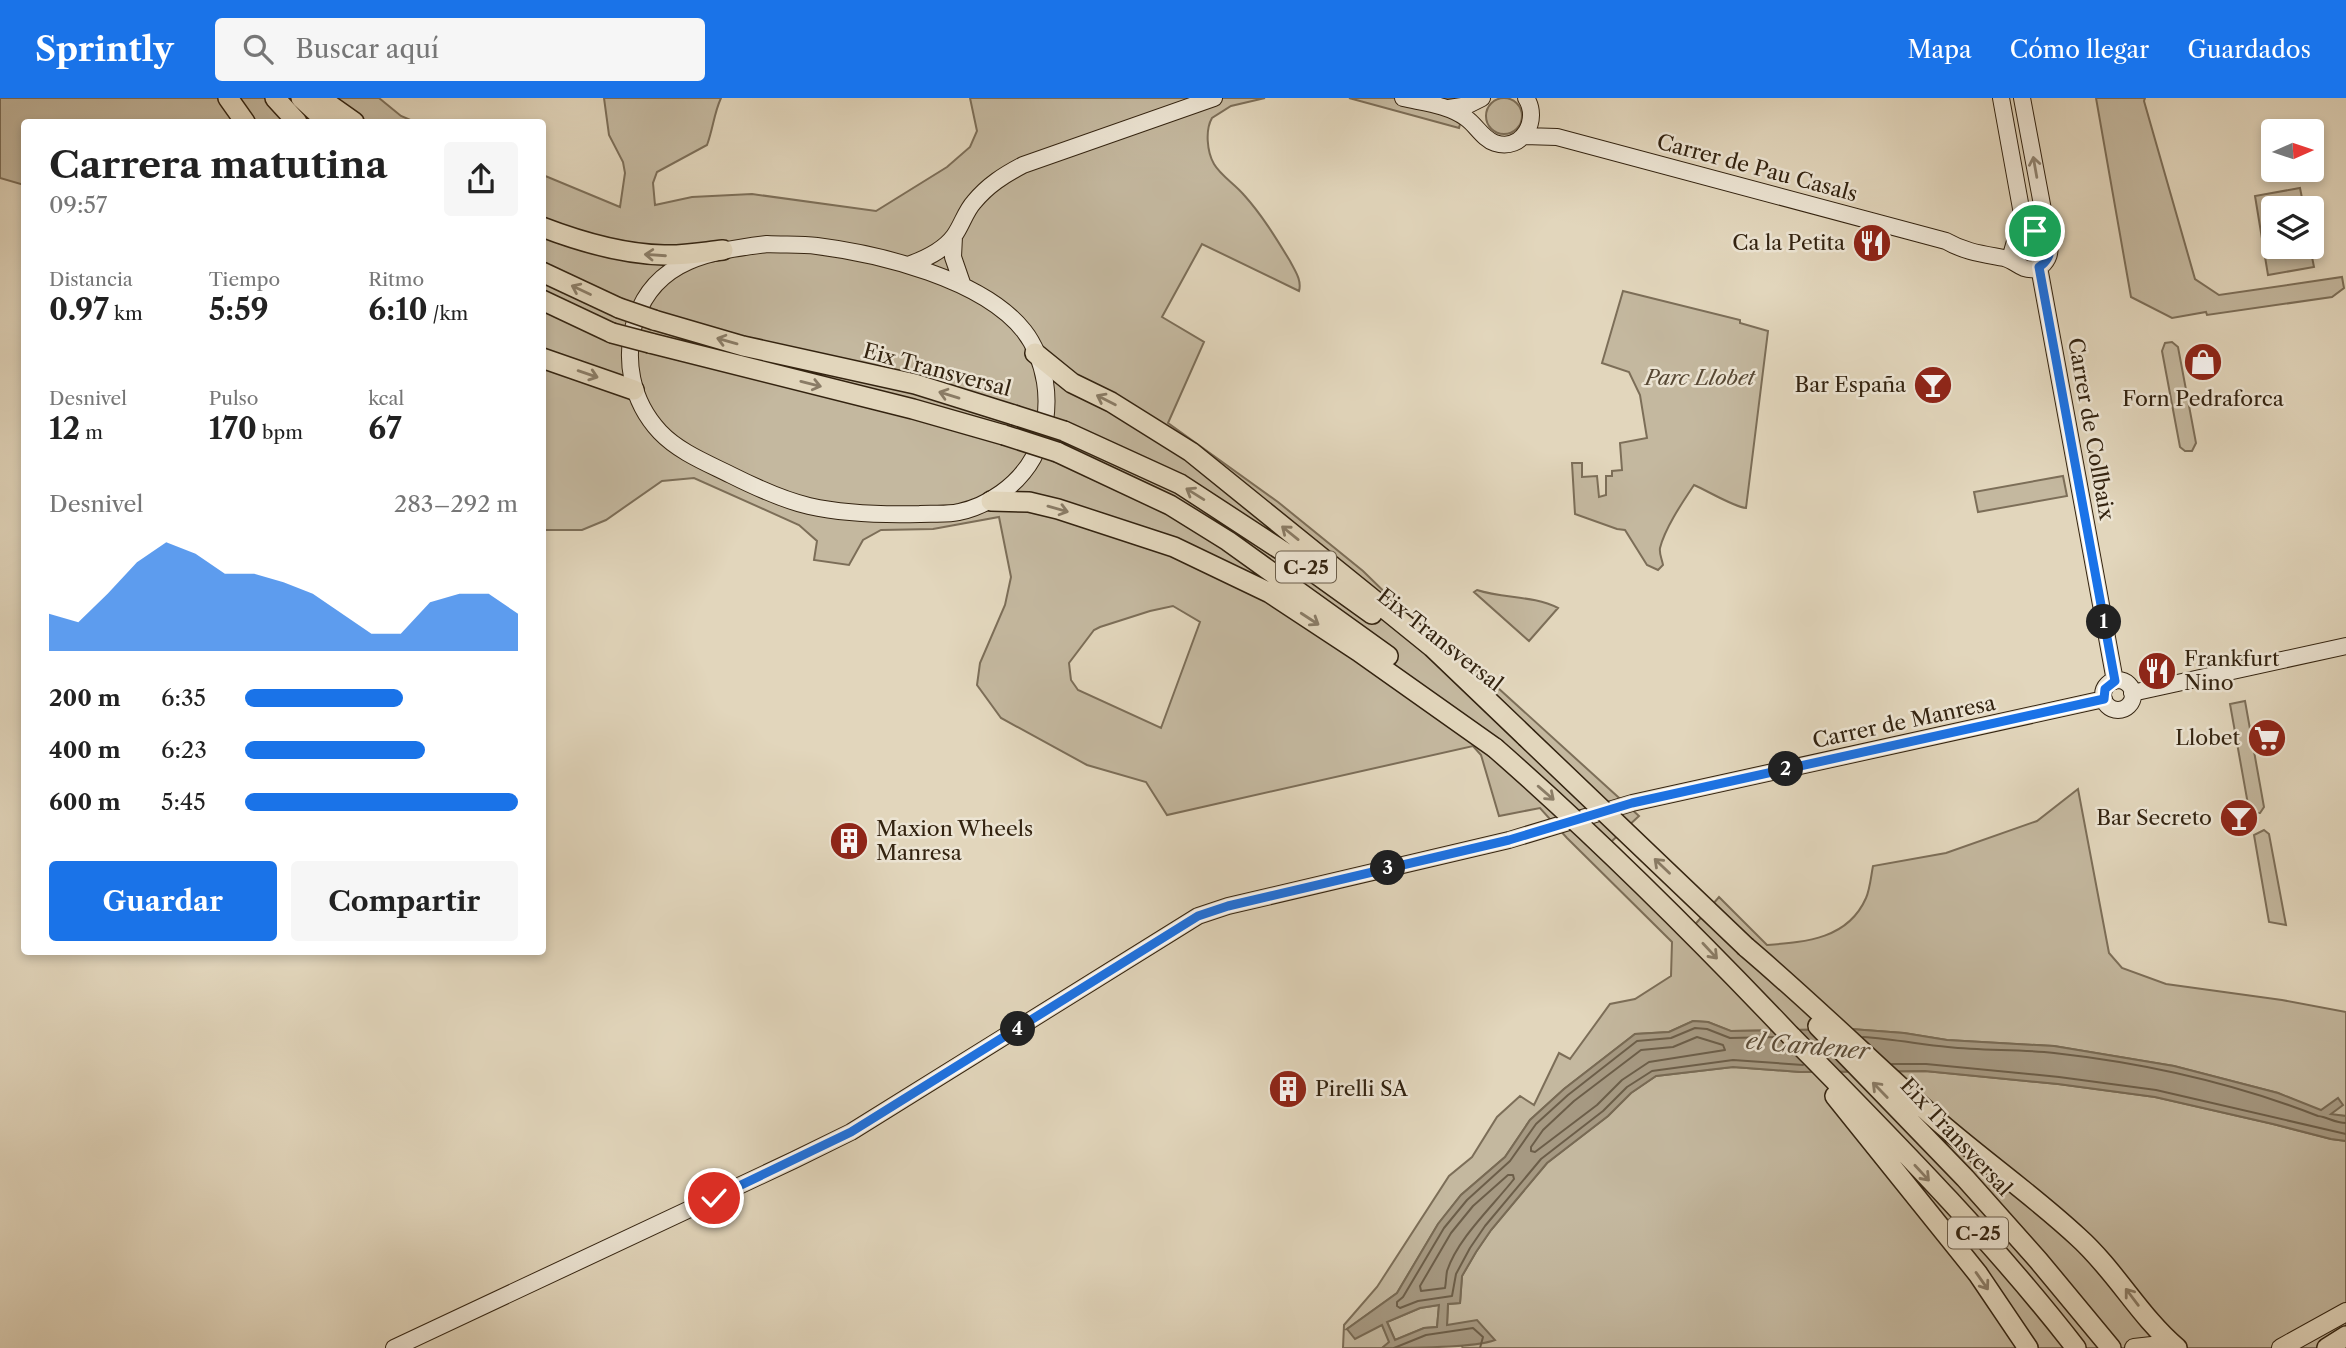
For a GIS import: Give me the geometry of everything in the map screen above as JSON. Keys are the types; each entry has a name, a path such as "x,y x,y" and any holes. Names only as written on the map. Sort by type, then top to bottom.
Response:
{"highway":[{"path":"228,98 243,119"},
{"path":"275,98 294,119"},
{"path":"301,98 324,119"},
{"path":"320,98 350,119"},
{"path":"546,228 570,237 643,254 667,256 723,250"},
{"name":"Eix Transversal","path":"546,274 620,308 654,320 743,346 915,384 1063,431 1180,484 1238,521 1373,615 1526,737 1746,947 2038,1260 2107,1342"},
{"name":"Eix Transversal","path":"546,302 612,333 912,409 1057,452 1170,505 1228,541 1429,687 1570,813 1701,942 1791,1036 1869,1128"},
{"path":"1035,353 1072,383 1111,402 1191,453 1432,647 1526,737"},
{"path":"546,359 634,390"},
{"path":"991,500 1029,502 1161,543 1270,593 1358,651 1495,748"},
{"path":"1746,947 1940,1122 2079,1238 2120,1280 2158,1332 2174,1348"},
{"path":"1869,1128 1909,1186 1978,1274 2028,1348"},
{"name":"C-25","path":"1869,1128 2045,1307 2076,1348"},
{"path":"2327,1348 2346,1336"}],"main road":[{"path":"2281,1348 2346,1312"},
{"path":"2307,1348 2346,1324"},
{"path":"2134,1348 2174,1348"}],"street":[{"path":"908,265 923,260 954,236 972,204 1005,174 1023,165 1214,98"},
{"path":"1403,98 1449,108 1480,130"},
{"path":"2001,98 2022,214 2013,255 2019,265 2029,269 2046,262 2050,253 2049,243 2043,235 2032,230 2017,239"},
{"path":"2022,98 2043,210 2043,235"},
{"path":"1449,108 1480,99 1476,118 1480,130"},
{"path":"1524,136 1531,105"},
{"name":"Carrer de Pau Casals","path":"1531,105 1557,137"},
{"name":"Carrer de Pau Casals","path":"1480,130 1488,139 1500,144 1513,142 1524,136 1557,137 1946,241 1962,250 2008,259 2019,265"},
{"path":"954,236 953,257 963,286"},
{"name":"Carrer de Pau Casals","path":"1946,241 2007,246 2017,239"},
{"path":"767,244 815,246 908,265 963,286 1000,309 1025,332 1042,366 1047,396 1043,429 1033,458 1018,477 991,500 957,513 895,514 848,512 794,501 694,457 662,433 642,407 634,390 629,365 631,334 642,301 657,281 691,260 723,250 767,244"},
{"name":"Carrer de Collbaix","path":"2039,267 2115,681"},
{"path":"2132,693 2346,646"},
{"path":"2115,681 2125,683 2132,693 2129,705 2120,710 2110,708 2104,699 2105,689 2115,681"},
{"name":"Carrer de Manresa","path":"394,1348 851,1132 1198,916 1228,906 1509,840 1632,803 2104,699"}],"green space":[{"path":"0,98 379,98 408,119 21,119 21,184 0,178"},
{"path":"604,98 721,98 707,145 657,172 653,183 655,205 692,197 752,194 876,211 947,167 970,147 977,131 970,98 1265,98 1231,106 1212,118 1208,129 1208,147 1217,168 1251,203 1290,261 1298,276 1299,291 1202,244 1162,317 1204,342 1168,423 1278,502 1363,571 1402,609 1486,677 1639,816 1599,853 1685,936 1719,897 1767,945 1824,936 1837,930 1858,912 1867,894 1873,866 1946,853 2037,821 2078,789 2109,953 2122,968 2166,984 2346,1012 2346,1116 2330,1115 2278,1093 2174,1066 2054,1046 1947,1040 1851,1029 1730,1031 1708,1022 1693,1021 1669,1032 1635,1034 1564,1089 1530,1120 1505,1157 1461,1195 1438,1224 1397,1293 1347,1329 1382,1325 1390,1342 1382,1348 1343,1348 1344,1325 1377,1287 1449,1176 1472,1157 1497,1117 1520,1096 1534,1105 1559,1053 1570,1059 1610,1004 1635,999 1671,976 1672,942 1540,808 1499,816 1481,755 1473,746 1167,815 1146,782 1087,765 1001,718 977,685 980,663 1005,605 1011,577 999,517 933,529 881,530 863,540 849,565 814,560 817,541 799,525 694,478 662,481 606,520 582,530 546,530 546,176 620,207 625,173 623,162 609,135","holes":["1173,606 1200,622 1161,728 1078,690 1071,680 1069,663 1094,630"]},
{"path":"1349,98 1467,98 1459,128"},
{"path":"1504,98 1517,103 1522,116 1517,129 1504,134 1491,129 1486,116 1491,103"},
{"path":"2096,98 2145,98 2195,279 2219,295 2342,277 2344,288 2332,297 2172,318 2131,297"},
{"path":"2300,188 2302,196 2261,196 2261,232 2255,196"},
{"path":"2265,259 2312,259 2314,267 2268,275"},
{"name":"Parc Llobet","path":"1623,291 1740,320 1740,323 1768,331 1746,508 1694,485 1662,540 1660,550 1663,565 1658,570 1647,565 1625,530 1575,514 1572,463 1582,463 1582,477 1597,476 1599,497 1606,495 1606,476 1612,476 1612,471 1622,470 1620,443 1647,438 1640,395 1629,372 1602,363"},
{"path":"2172,342 2178,347 2196,443 2192,451 2185,451 2180,447 2162,351 2165,343"},
{"path":"2063,476 2067,496 1978,512 1974,492"},
{"path":"1477,590 1538,601 1558,608 1529,641 1474,592"},
{"path":"2245,701 2264,807 2260,813 2249,810 2230,704"},
{"path":"2264,830 2269,834 2286,925 2269,922 2254,835"},
{"path":"1733,1067 1800,1072 1925,1071 2058,1084 2155,1097 2346,1141 2346,1348 1463,1348 1447,1325 1448,1304 1460,1303 1462,1276 1476,1252 1547,1163 1608,1116 1631,1093 1656,1076"},
{"path":"1439,1305 1437,1327 1424,1328 1395,1340 1387,1322 1420,1308"}],"water":[{"name":"el Cardener","path":"1693,1021 1708,1022 1731,1031 1851,1029 1947,1040 2054,1046 2174,1066 2278,1093 2321,1110 2338,1098 2343,1105 2331,1114 2346,1116 2346,1141 2155,1097 1925,1071 1800,1072 1733,1067 1656,1076 1631,1093 1608,1116 1547,1163 1476,1252 1462,1276 1460,1303 1448,1304 1447,1325 1477,1320 1495,1340 1458,1346 1382,1348 1389,1342 1382,1325 1355,1339 1347,1329 1397,1293 1438,1224 1461,1195 1505,1157 1530,1120 1564,1089 1635,1034 1669,1032","holes":["1439,1305 1437,1327 1424,1328 1395,1340 1387,1322 1420,1308"]}],"place":[{"name":"Ca la Petita","path":"1872,243"},
{"name":"Forn Pedraforca","path":"2203,362"},
{"name":"Bar España","path":"1933,385"},
{"name":"Frankfurt Nino","path":"2157,671"},
{"name":"Llobet","path":"2267,738"},
{"name":"Bar Secreto","path":"2239,818"},
{"name":"Maxion Wheels Manresa","path":"849,841"},
{"name":"Pirelli SA","path":"1288,1089"}],"route":[{"path":"714,1198 851,1132 1198,916 1228,906 1509,840 1632,803 2104,699 2105,689 2115,681 2039,267 2049,257 2050,246 2046,237 2035,231"}]}
